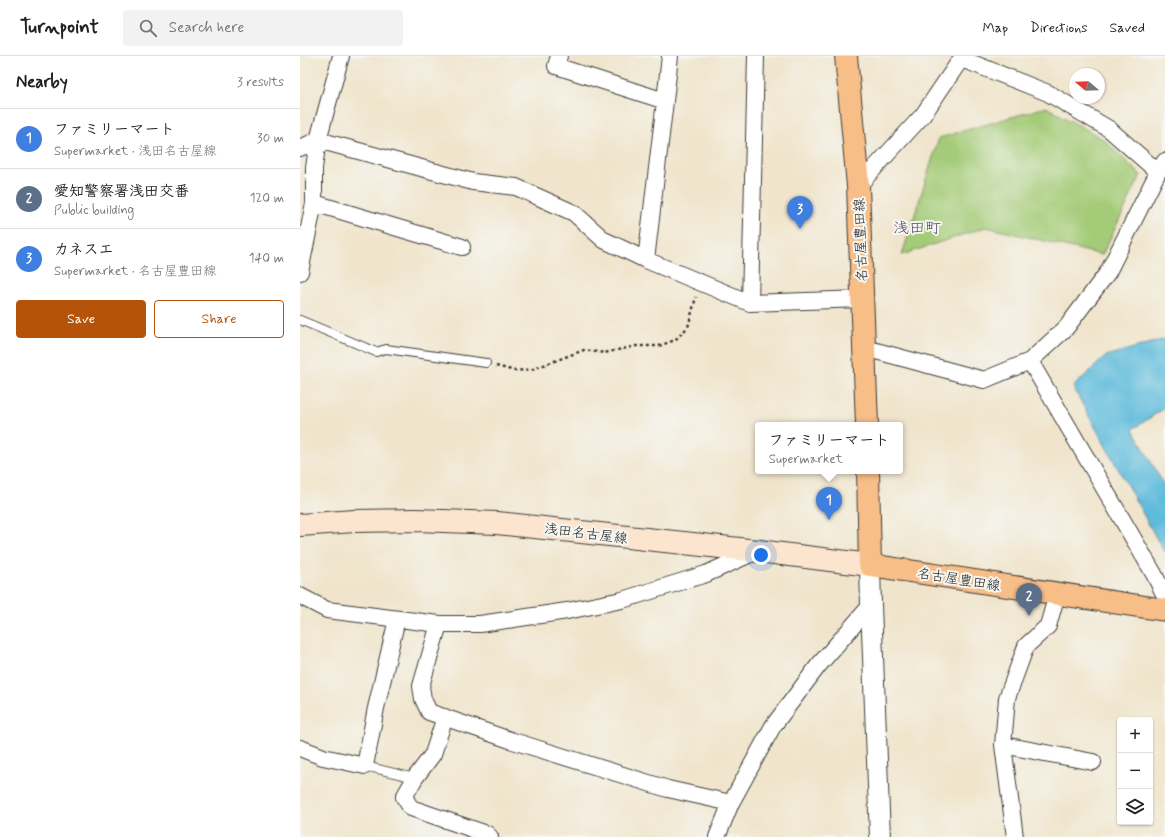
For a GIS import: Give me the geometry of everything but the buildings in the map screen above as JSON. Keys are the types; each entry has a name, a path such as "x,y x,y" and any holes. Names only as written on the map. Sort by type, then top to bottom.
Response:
{"main road":[{"name":"名古屋豊田線","path":"846,56 858,186 866,422"},
{"path":"868,474 870,565"},
{"name":"浅田名古屋線","path":"300,525 354,521 416,520 497,523 758,551 870,565"},
{"name":"名古屋豊田線","path":"870,565 1165,610"}],"street":[{"path":"300,272 314,203 314,168 318,140 341,56"},
{"path":"559,56 556,66 665,102"},
{"path":"646,260 670,56"},
{"path":"750,303 756,56"},
{"path":"858,186 923,115 963,58 1048,93 1110,129 1161,167 1108,272 1066,328 1030,361 984,380 864,348"},
{"path":"300,148 318,140 473,182 516,187 574,213 604,240 646,260 750,303 862,299"},
{"path":"314,203 462,247"},
{"path":"1030,361 1154,574 1165,596"},
{"path":"300,596 327,610 439,624 480,624 567,611 622,600 706,574 758,551"},
{"path":"870,565 880,837"},
{"path":"1015,837 1003,745 1007,698 1026,646 1048,626 1057,594"},
{"path":"717,837 731,803 773,726 818,666 871,605"},
{"path":"300,748 323,757 365,766 376,708 397,619"},
{"path":"439,624 421,686 421,694 429,712 510,740 668,788 731,803"},
{"path":"445,717 433,754 404,797 411,808 487,834 490,837"},
{"path":"1003,745 1093,762"}],"lane":[{"path":"300,320 376,352 386,349 486,363"},
{"path":"365,766 416,778"}],"path":[{"path":"486,363 515,371 533,369 584,350 604,353 636,346 660,346 675,340 688,327 700,283"}],"green space":[{"path":"1046,107 1103,139 1141,175 1102,255 986,227 902,255 939,138"}],"water":[{"path":"1165,339 1165,408 1133,429 1165,487 1164,552 1073,387 1106,356"}],"place":[{"name":"カネスエ","path":"800,229"},
{"name":"ファミリーマート","path":"829,520"},
{"name":"愛知警察署浅田交番","path":"1029,616"}],"district":[{"name":"浅田町","path":"917,227"}]}
